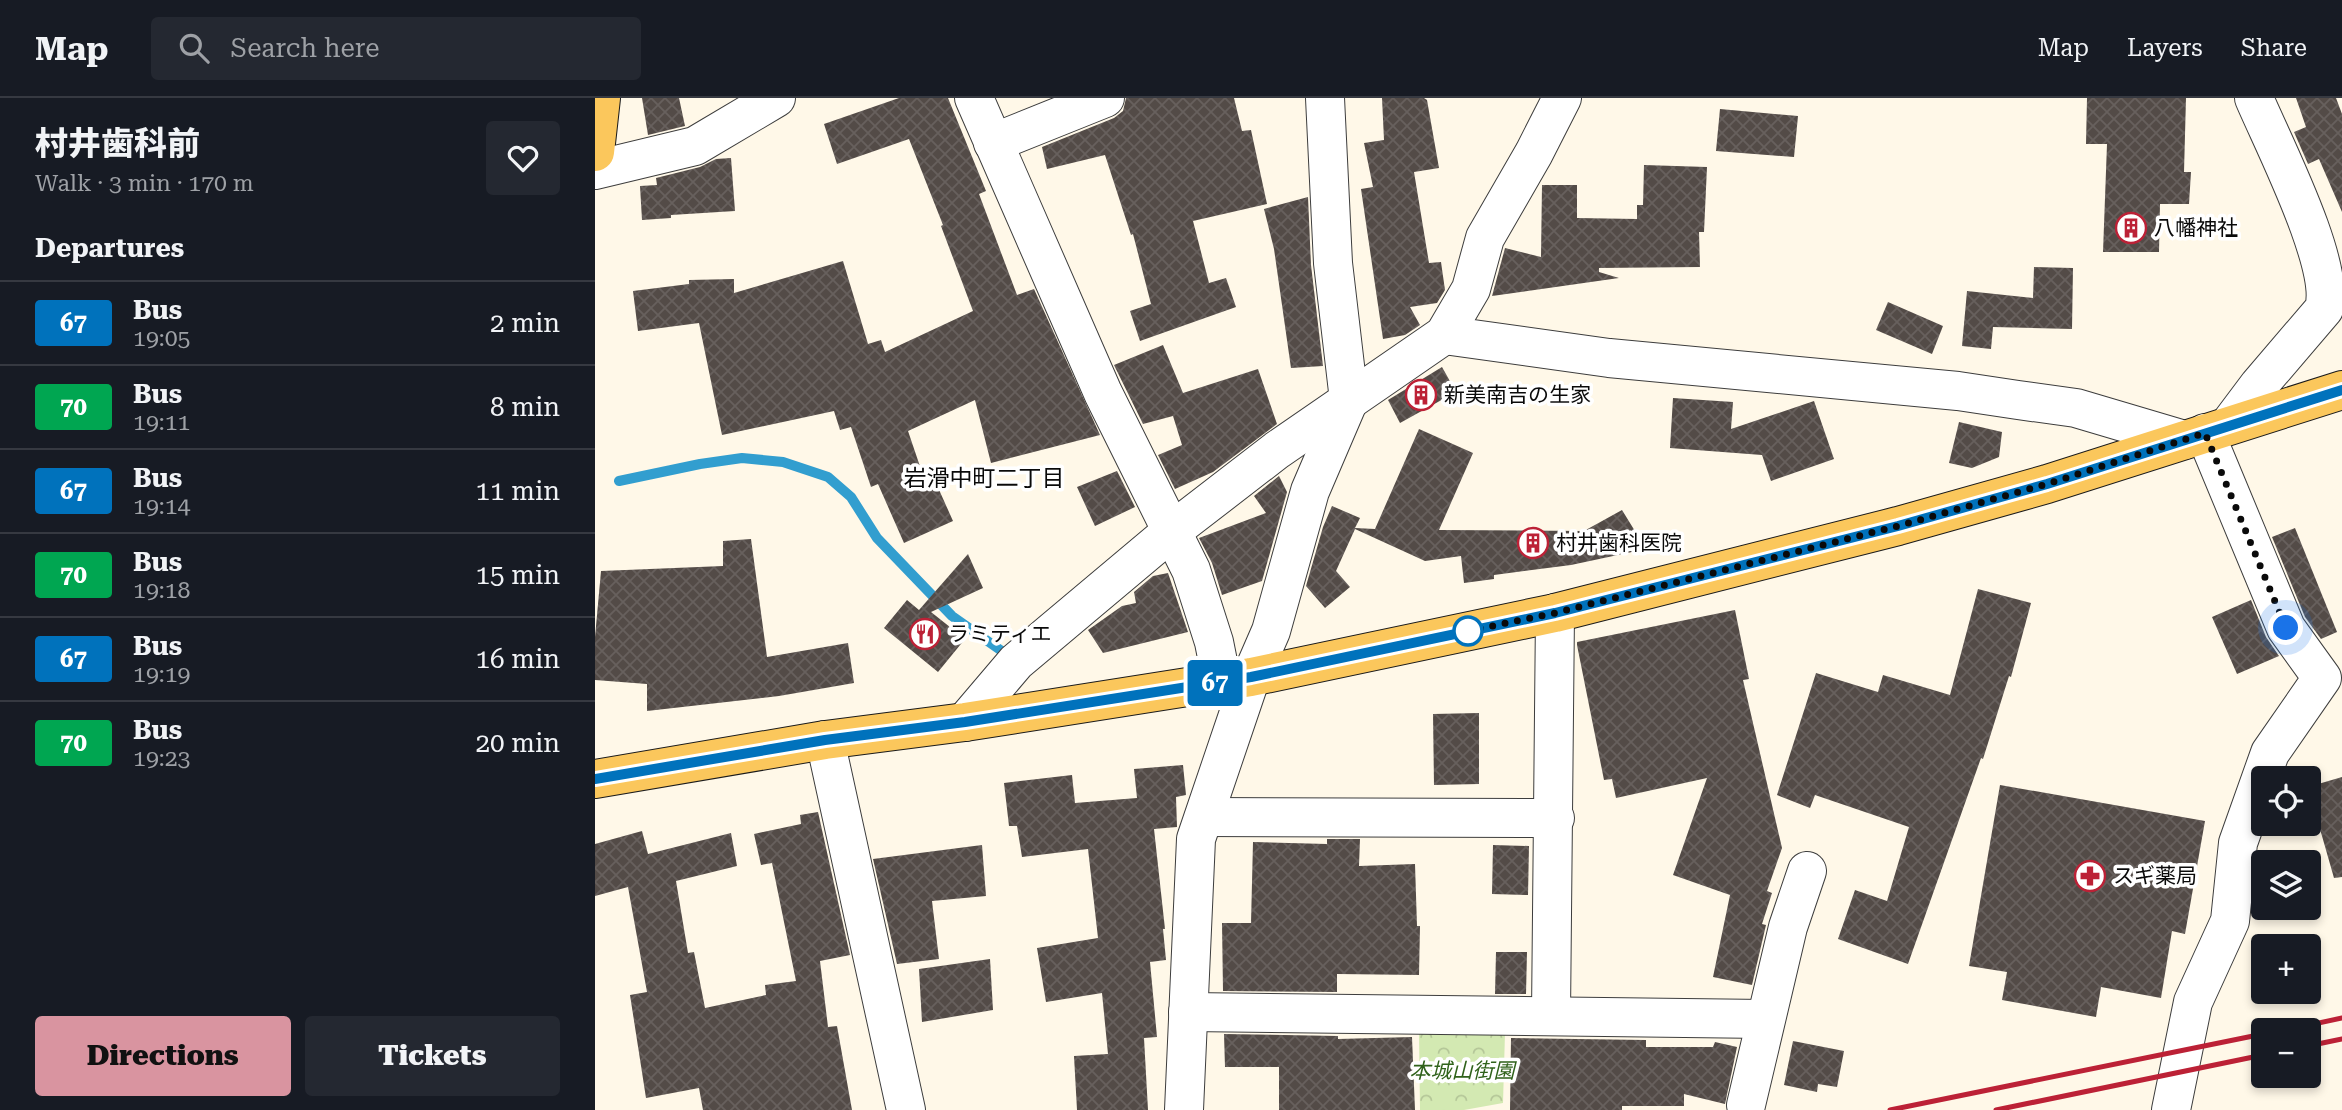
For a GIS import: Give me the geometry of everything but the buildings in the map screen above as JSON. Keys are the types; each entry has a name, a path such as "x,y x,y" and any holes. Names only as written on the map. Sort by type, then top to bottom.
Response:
{"main road":[{"path":"595,152 601,98"},
{"path":"595,779 825,740 965,722 1237,679 1555,613 1898,526 2047,484 2342,390"}],"street":[{"path":"595,170 695,146 776,98"},
{"path":"974,98 1103,393 1191,570 1214,642 1237,679"},
{"path":"993,144 1105,98"},
{"path":"1184,1110 1196,839 1204,817 1237,679 1271,631 1310,491 1349,400 1333,263 1325,98"},
{"path":"965,722 1016,662 1172,531 1277,450 1444,335 1471,289 1485,238 1562,98"},
{"path":"2206,432 2259,386 2324,309 2328,296 2316,244 2254,98"},
{"path":"1444,335 1609,358 1958,391 2075,408 2206,432"},
{"path":"2171,1110 2193,1002 2230,921 2238,843 2270,753 2322,678 2286,628 2206,432"},
{"path":"1552,1014 1555,613"},
{"path":"825,740 906,1110"},
{"path":"1204,817 1555,818"},
{"path":"1746,1105 1788,927 1807,872"},
{"path":"1188,1012 1552,1014 1765,1019"}],"green space":[{"name":"本城山街園","path":"1419,1032 1505,1033 1503,1103 1464,1110 1420,1110"}],"waterway":[{"path":"619,481 742,458 783,462 828,477 851,497 877,538 952,616 1006,654"}],"railway":[{"path":"2321,1022 2342,1018"},
{"path":"1890,1110 2251,1036"},
{"path":"2321,1043 2342,1039"},
{"path":"1996,1110 2251,1057"}],"bus line":[{"name":"67","path":"595,779 825,740 965,722 1251,677 1555,613 1898,526 2047,484 2342,390"}],"place":[{"name":"八幡神社","path":"2131,228"},
{"name":"新美南吉の生家","path":"1421,395"},
{"name":"村井歯科医院","path":"1533,543"},
{"name":"ラミティエ","path":"925,634"},
{"name":"スギ薬局","path":"2090,876"}],"district":[{"name":"岩滑中町二丁目","path":"984,478"}],"route":[{"path":"1468,631 1555,613 1898,526 2047,484 2205,433 2286,628"}]}
